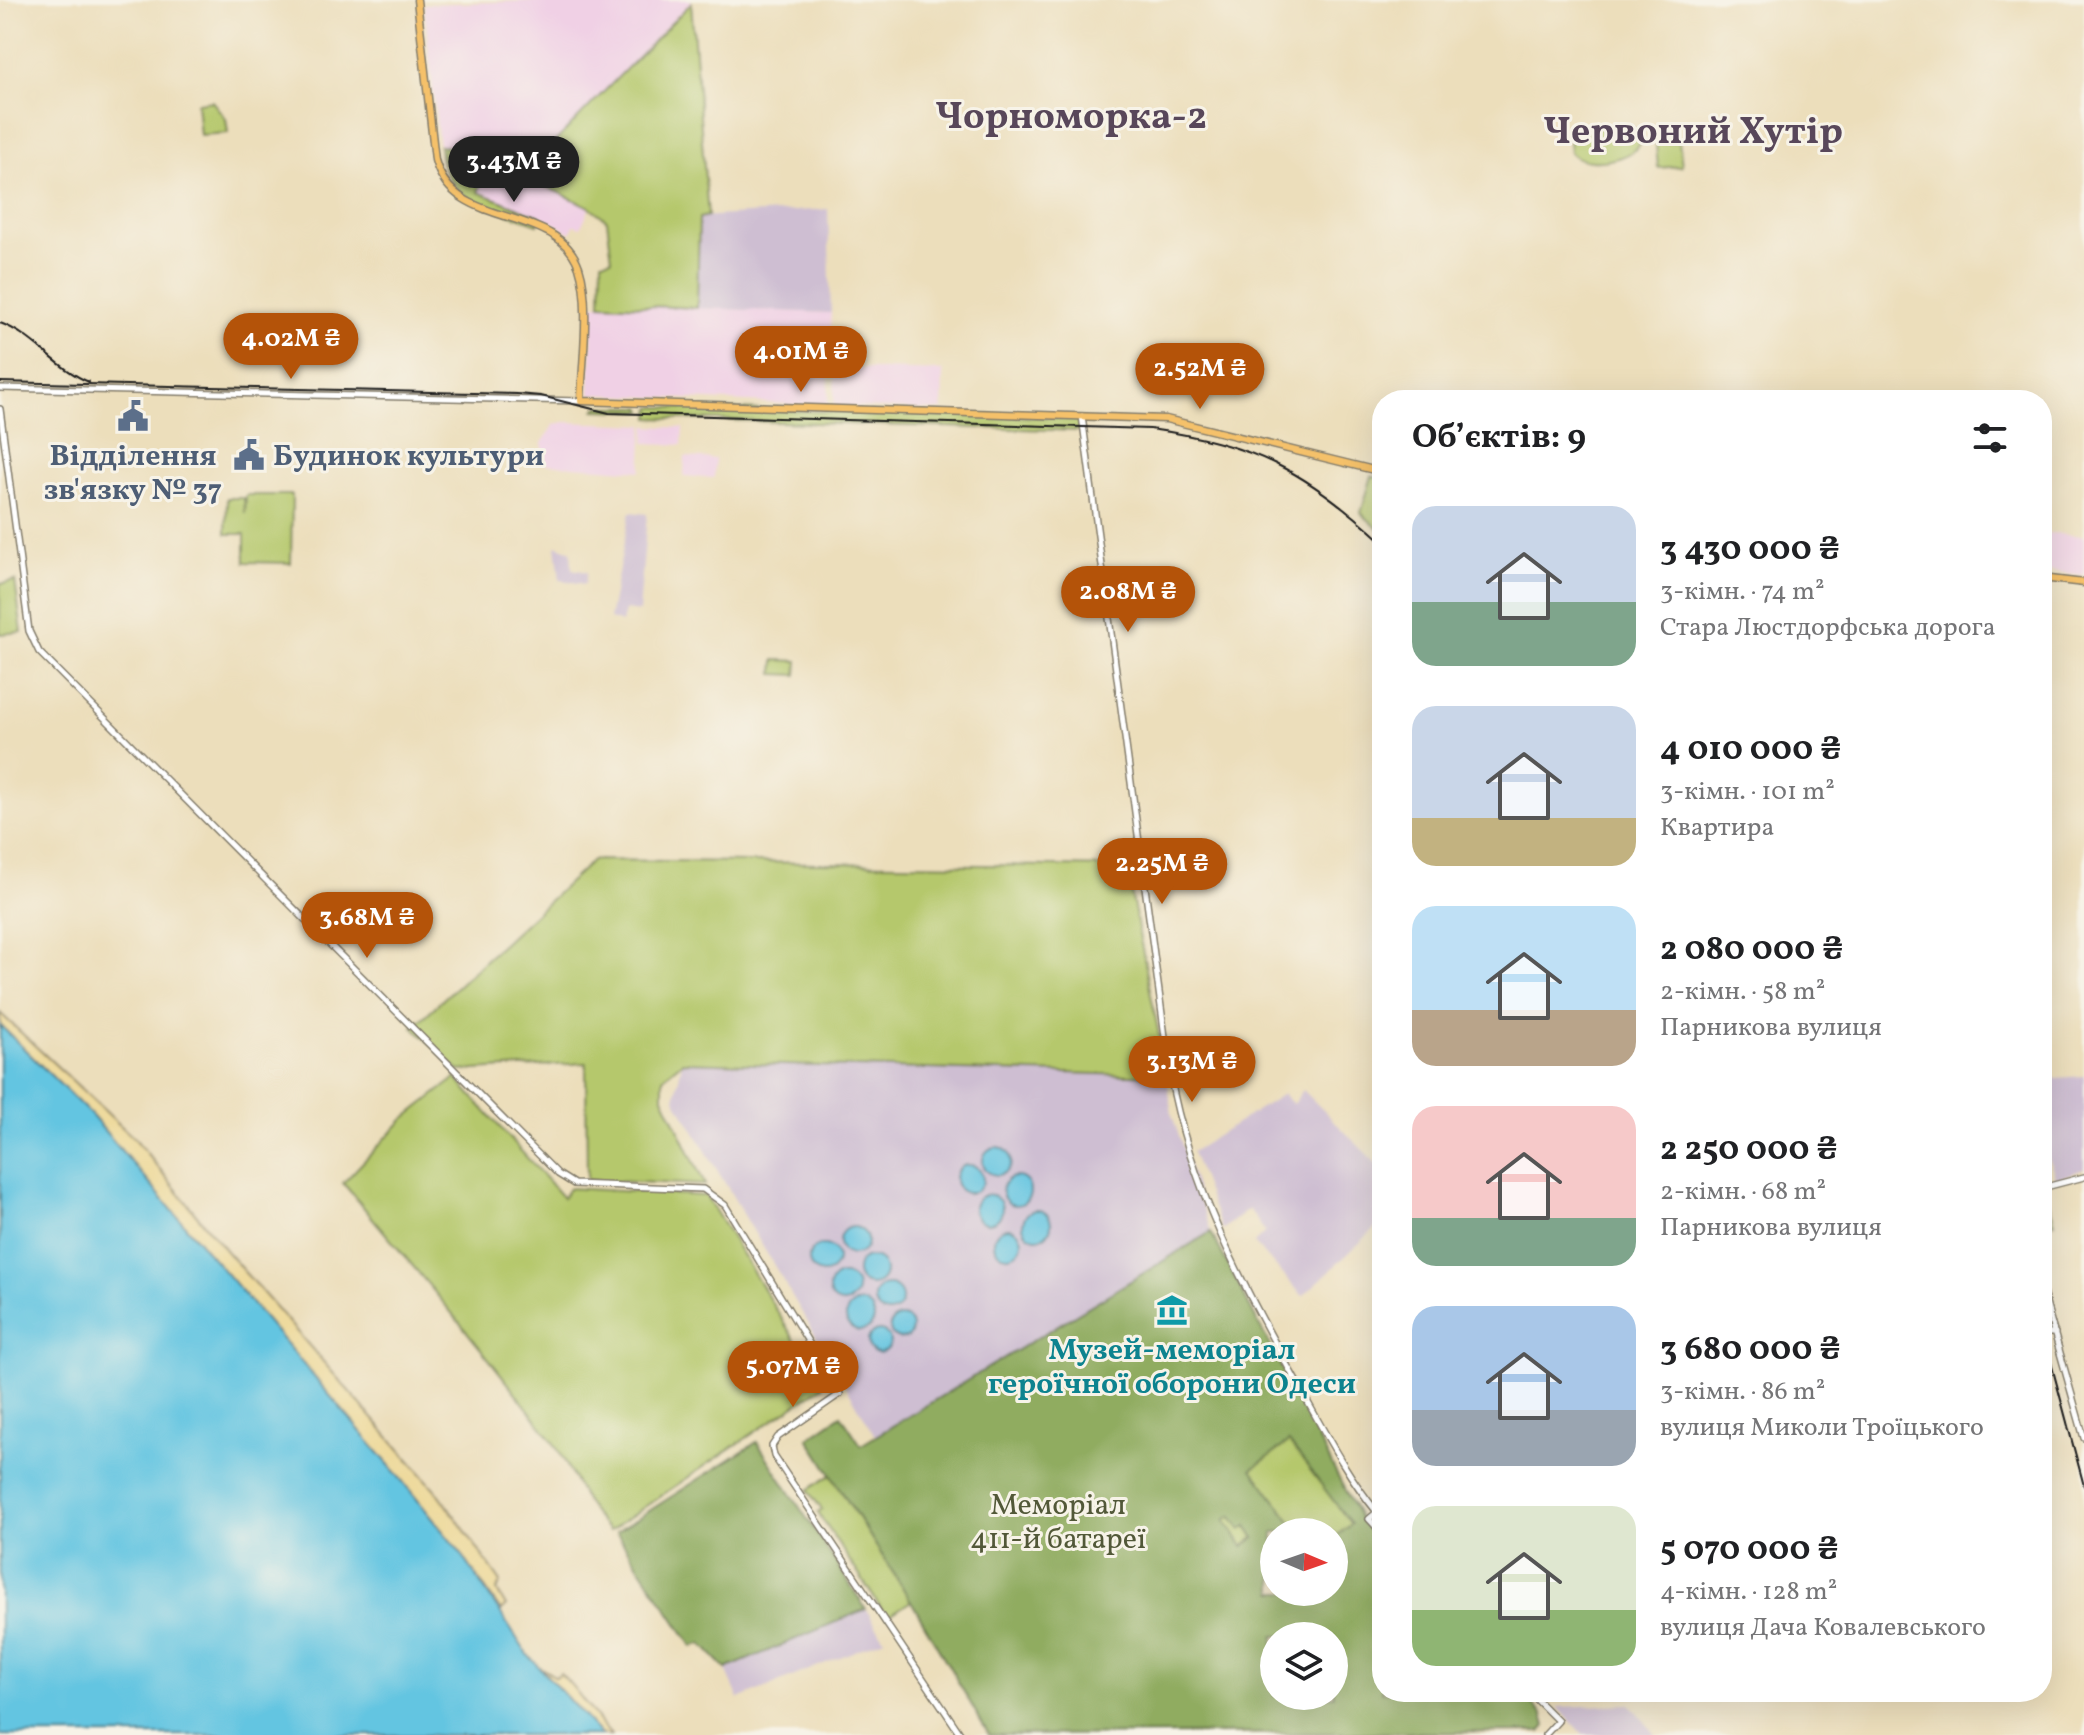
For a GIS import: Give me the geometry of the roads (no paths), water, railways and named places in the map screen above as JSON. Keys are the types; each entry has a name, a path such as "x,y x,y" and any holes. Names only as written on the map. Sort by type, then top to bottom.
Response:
{"main road":[{"path":"417,0 435,160 443,180 468,203 557,238 578,265 583,298 581,401 1166,419 1372,470"},
{"path":"2052,579 2084,583"}],"street":[{"path":"0,388 581,401"},
{"path":"0,409 30,638 39,652 558,1174 574,1184 694,1188 716,1196 840,1394 778,1437 772,1451 961,1735"},
{"path":"1082,416 1165,1033 1185,1140 1217,1230 1332,1446 1358,1489 1372,1502"},
{"path":"2052,1185 2084,1177"},
{"path":"2052,1323 2084,1438"},
{"path":"1539,1702 1558,1721 1545,1735"}],"water":[{"path":"0,1025 92,1116 395,1472 463,1556 527,1654 601,1735 0,1735"},
{"path":"997,1147 1007,1151 1011,1161 1007,1171 997,1175 987,1171 983,1161 987,1151"},
{"path":"969,1165 979,1169 983,1179 979,1189 969,1193 959,1189 955,1179 959,1169"},
{"path":"1016,1177 1026,1181 1030,1191 1026,1201 1016,1205 1006,1201 1002,1191 1006,1181"},
{"path":"988,1195 998,1199 1002,1209 998,1219 988,1223 978,1219 974,1209 978,1199"},
{"path":"1037,1210 1047,1214 1051,1224 1047,1234 1037,1238 1027,1234 1023,1224 1027,1214"},
{"path":"853,1227 863,1231 867,1241 863,1251 853,1255 843,1251 839,1241 843,1231"},
{"path":"1008,1228 1018,1232 1022,1242 1018,1252 1008,1256 998,1252 994,1242 998,1232"},
{"path":"823,1245 833,1249 837,1259 833,1269 823,1273 813,1269 809,1259 813,1249"},
{"path":"871,1257 881,1261 885,1271 881,1281 871,1285 861,1281 857,1271 861,1261"},
{"path":"843,1275 853,1279 857,1289 853,1299 843,1303 833,1299 829,1289 833,1279"},
{"path":"888,1285 898,1289 902,1299 898,1309 888,1313 878,1309 874,1299 878,1289"},
{"path":"860,1303 870,1307 874,1317 870,1327 860,1331 850,1327 846,1317 850,1307"},
{"path":"901,1317 909,1320 912,1328 909,1336 901,1339 893,1336 890,1328 893,1320"},
{"path":"879,1331 887,1334 890,1342 887,1350 879,1353 871,1350 868,1342 871,1334"}],"tram line":[{"path":"0,323 23,335 66,369 89,382"},
{"path":"0,382 517,394 541,396 609,413 1150,429 1219,443 1276,464 1328,496 1372,532"},
{"path":"2052,1366 2084,1486"}],"place":[{"name":"Відділення зв'язку № 37","path":"133,416"},
{"name":"Будинок культури","path":"249,455"},
{"name":"Музей-меморіал героїчної оборони Одеси","path":"1172,1310"}],"district":[{"name":"Чорноморка-2","path":"1071,115"},
{"name":"Червоний Хутір","path":"1693,130"}],"park label":[{"name":"Меморіал 411-й батареї","path":"1058,1521"}]}
